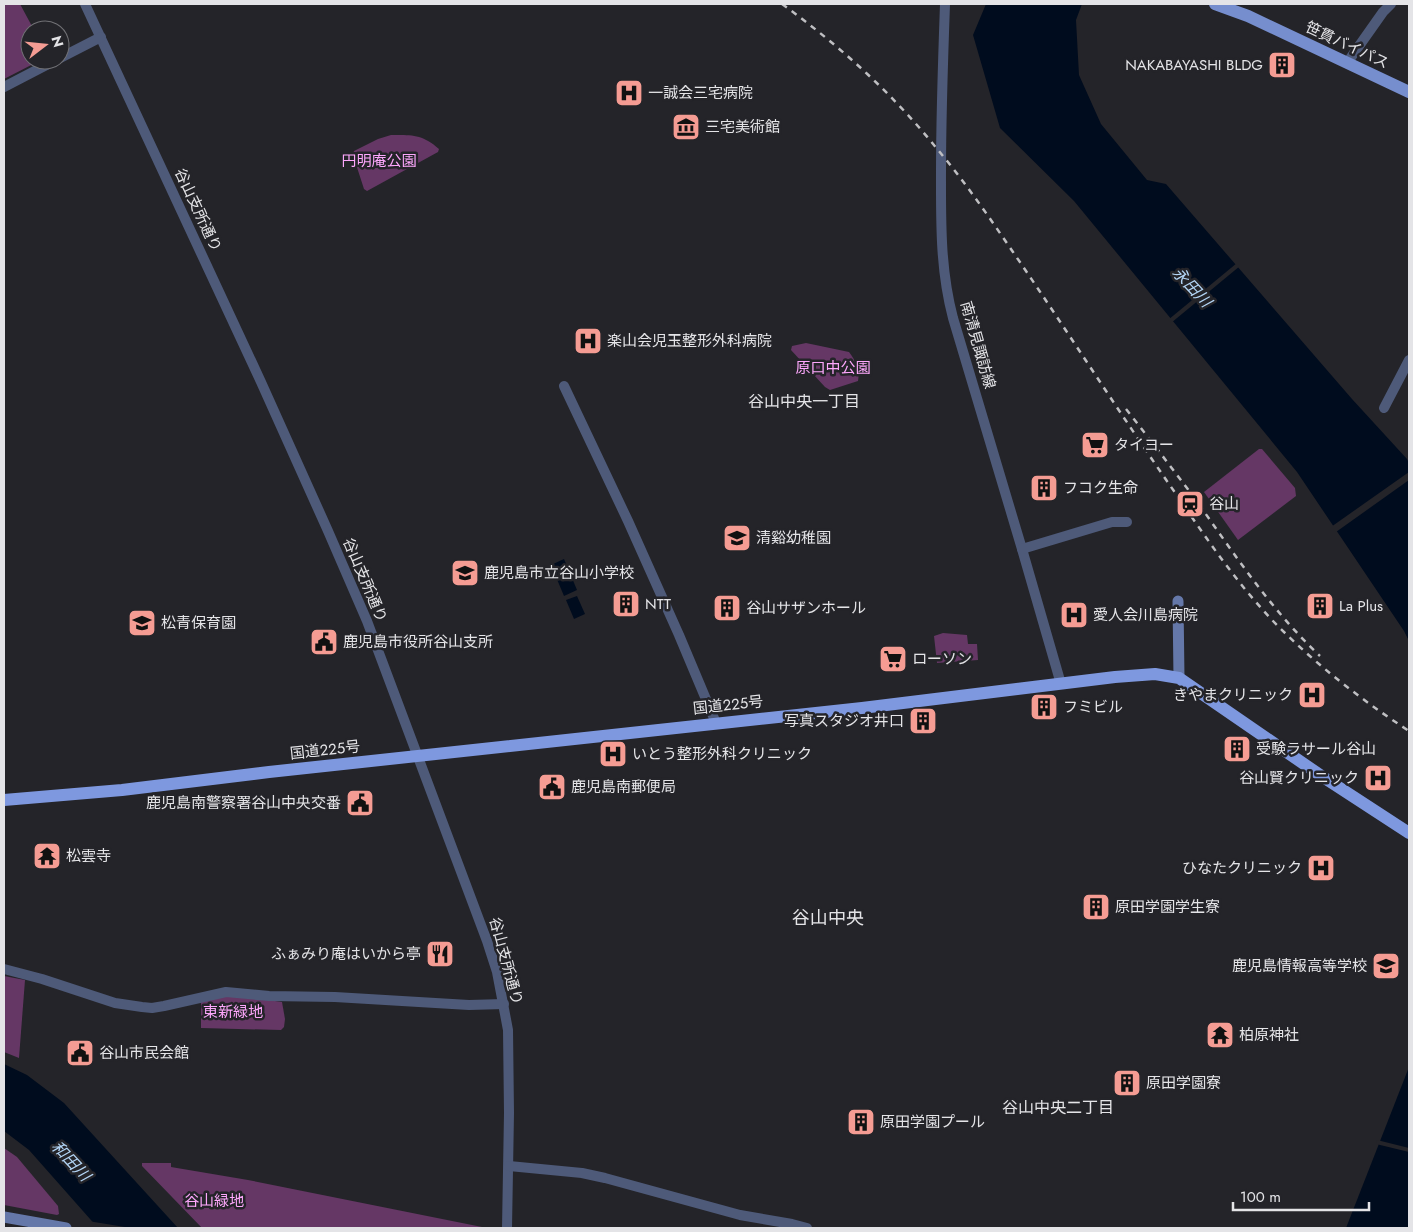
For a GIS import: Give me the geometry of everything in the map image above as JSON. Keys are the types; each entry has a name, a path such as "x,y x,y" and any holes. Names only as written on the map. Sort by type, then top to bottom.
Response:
{"highway":[{"name":"国道225号","path":"4,800 122,790 1155,674 1179,678 1320,776 1409,833"}],"main road":[{"name":"笹貫バイパス","path":"1215,4 1248,16 1409,92"},
{"path":"1178,601 1179,678"},
{"path":"4,1217 66,1228"}],"street":[{"name":"谷山支所通り","path":"85,4 317,506 367,621 487,940 504,1004 509,1050 507,1228"},
{"name":"南清見諏訪線","path":"945,4 941,114 941,229 945,280 956,327 1061,684"},
{"path":"1347,63 1383,12 1391,4"},
{"path":"70,53 101,37"},
{"path":"4,87 37,70"},
{"path":"1384,408 1409,360"},
{"path":"564,386 628,521 716,723"},
{"path":"1022,548 1112,522 1127,522"},
{"path":"4,969 42,979 115,1003 147,1008 226,992 269,996 469,1005 504,1004"},
{"path":"509,1166 582,1173 740,1215 807,1228"}],"green space":[{"path":"4,4 20,4 29,20 20,20 20,70 22,70 4,79"},
{"name":"円明庵公園","path":"391,135 416,136 427,140 439,149 438,152 367,191 364,189 353,155 354,151"},
{"name":"原口中公園","path":"806,343 849,352 856,366 858,381 830,390 825,387 791,350 792,346"},
{"path":"1259,449 1262,449 1295,488 1296,496 1238,540 1204,492"},
{"path":"943,633 967,635 968,644 977,644 978,660 937,663 934,636"},
{"path":"4,976 25,980 19,1058 4,1052"},
{"name":"東新緑地","path":"234,995 282,1002 285,1019 284,1027 281,1030 201,1028 201,1001"},
{"path":"4,1148 17,1157 58,1206 59,1214 4,1205"},
{"name":"谷山緑地","path":"142,1163 171,1163 171,1167 248,1180 487,1228 202,1228 142,1166"}],"water":[{"name":"永田川","path":"986,4 1082,4 1076,20 1079,75 1101,124 1147,180 1166,184 1352,399 1407,459 1409,463 1409,641 1297,472 1074,201 1000,128 973,35"},
{"path":"564,559 577,590 564,596 551,565"},
{"path":"577,596 585,614 574,619 566,600"},
{"name":"和田川","path":"4,1064 27,1075 64,1103 178,1228 98,1228 29,1150 4,1131"},
{"path":"1409,1067 1409,1228 1346,1228"}],"pier":[{"path":"1237,263 1240,266 1171,323 1168,320"},
{"path":"1409,472 1409,480 1336,532 1331,527"},
{"path":"1377,1140 1409,1148 1409,1152 1376,1144"},
{"path":"88,1221 131,1228 94,1228"}],"railway":[{"path":"782,4 825,37 884,90 921,129 948,162 1004,239 1199,527 1259,606 1321,666 1355,693 1409,731"},
{"path":"1126,409 1193,496 1268,599 1320,656"}],"place":[{"name":"NAKABAYASHI BLDG","path":"1282,65"},
{"name":"一誠会三宅病院","path":"629,93"},
{"name":"三宅美術館","path":"686,127"},
{"name":"楽山会児玉整形外科病院","path":"588,341"},
{"name":"タイヨー","path":"1095,445"},
{"name":"フコク生命","path":"1044,488"},
{"name":"谷山","path":"1190,504"},
{"name":"清谿幼稚園","path":"737,538"},
{"name":"鹿児島市立谷山小学校","path":"465,573"},
{"name":"NTT","path":"626,604"},
{"name":"La Plus","path":"1320,606"},
{"name":"谷山サザンホール","path":"727,608"},
{"name":"愛人会川島病院","path":"1074,615"},
{"name":"松青保育園","path":"142,623"},
{"name":"鹿児島市役所谷山支所","path":"324,642"},
{"name":"ローソン","path":"893,659"},
{"name":"きやまクリニック","path":"1312,695"},
{"name":"フミビル","path":"1044,707"},
{"name":"写真スタジオ井口","path":"923,721"},
{"name":"受験ラサール谷山","path":"1237,749"},
{"name":"いとう整形外科クリニック","path":"613,754"},
{"name":"谷山賢クリニック","path":"1378,778"},
{"name":"鹿児島南郵便局","path":"552,787"},
{"name":"鹿児島南警察署谷山中央交番","path":"360,803"},
{"name":"松雲寺","path":"47,856"},
{"name":"ひなたクリニック","path":"1321,868"},
{"name":"原田学園学生寮","path":"1096,907"},
{"name":"ふぁみり庵はいから亭","path":"440,954"},
{"name":"鹿児島情報高等学校","path":"1386,966"},
{"name":"柏原神社","path":"1220,1035"},
{"name":"谷山市民会館","path":"80,1053"},
{"name":"原田学園寮","path":"1127,1083"},
{"name":"原田学園プール","path":"861,1122"}],"district":[{"name":"谷山中央一丁目","path":"804,401"},
{"name":"谷山中央","path":"828,918"},
{"name":"谷山中央二丁目","path":"1058,1107"}]}
